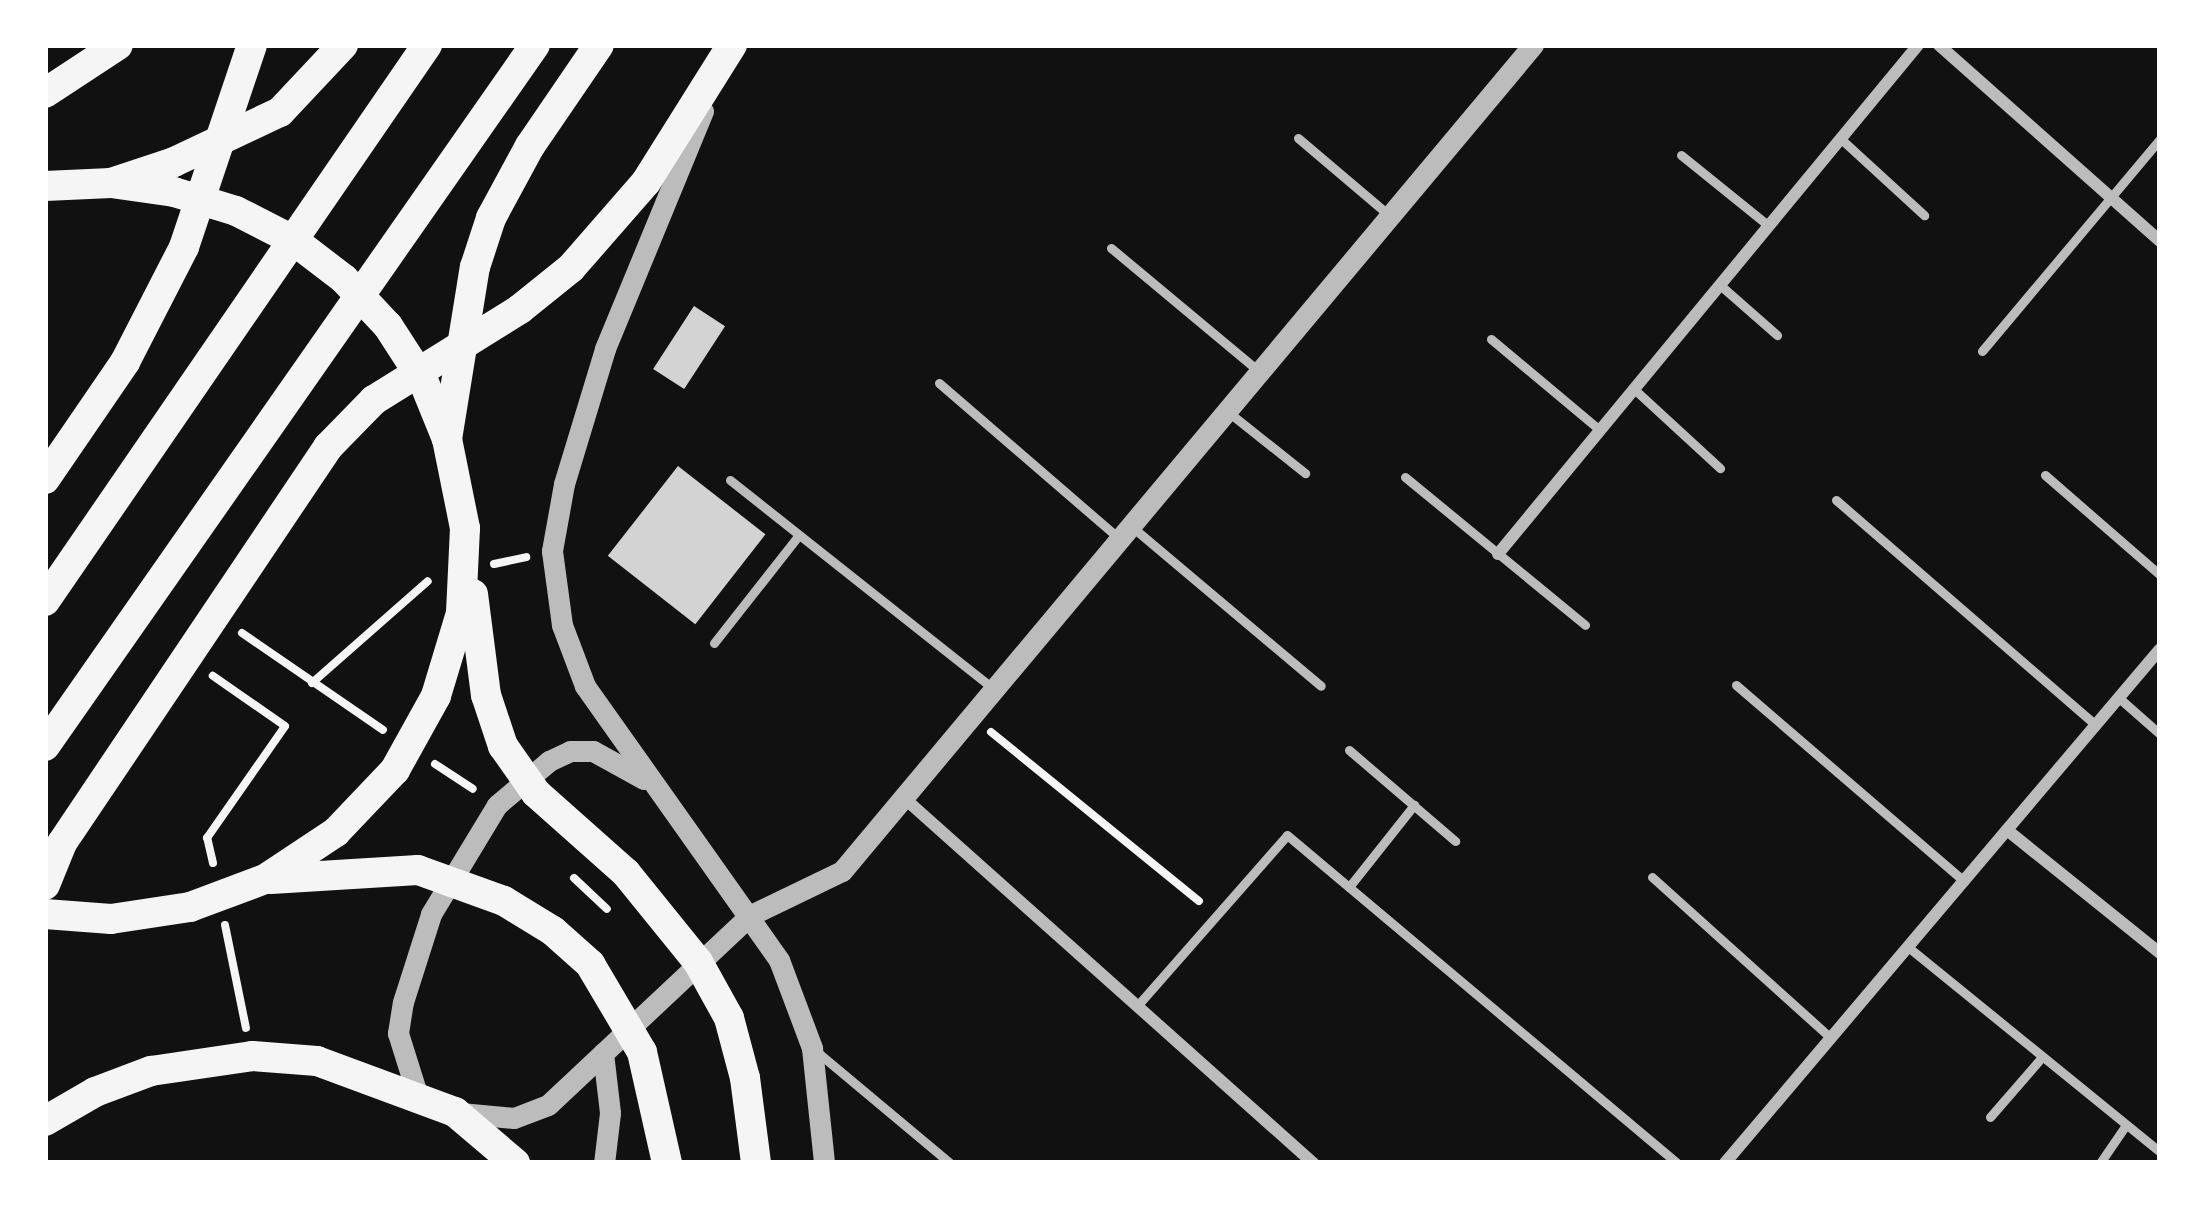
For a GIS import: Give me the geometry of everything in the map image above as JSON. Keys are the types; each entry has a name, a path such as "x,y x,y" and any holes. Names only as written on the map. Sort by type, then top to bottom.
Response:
{"main road":[{"path":"45,92 118,45"},
{"path":"45,479 125,362 184,248 252,45"},
{"path":"111,183 174,162 280,112 343,45"},
{"path":"45,602 427,45"},
{"path":"45,746 535,45"},
{"path":"447,439 475,267 491,218 520,162 599,45"},
{"path":"45,885 62,843 328,447 374,400 520,309 571,268 646,182 717,77 732,45"},
{"path":"45,187 111,183 175,191 236,211 293,240 344,279 388,326 423,380 447,439 465,528 486,694 503,746 536,793 626,873 698,962 729,1018 746,1078 756,1163"},
{"path":"45,937 111,919 190,908 265,879 336,832 394,770 436,696 460,613 465,528"},
{"path":"265,879 418,870 504,902 553,932 590,964 642,1052 667,1163"},
{"path":"45,914 111,919"},
{"path":"45,1121 95,1092 151,1071 252,1057 317,1061 455,1112 515,1163"}],"street":[{"path":"455,1112 514,1118 548,1105 572,1088 603,1052 749,916 842,871 1533,45"},
{"path":"1498,554 1918,45"},
{"path":"1939,45 2160,241"},
{"path":"717,77 605,349 563,484 552,551 562,625 585,686 779,960 812,1048 824,1163"},
{"path":"1725,1163 2160,650"},
{"path":"418,1097 398,1033 403,1002 431,914 497,805 548,761 570,751 593,751 650,782"},
{"path":"903,797 1313,1163"},
{"path":"2007,830 2159,951"},
{"path":"603,1052 610,1113 604,1163"}],"lane":[{"path":"1298,138 1390,216"},
{"path":"1841,139 1924,215"},
{"path":"1982,351 2160,139"},
{"path":"1681,155 1768,226"},
{"path":"1111,248 1260,372"},
{"path":"1720,285 1778,335"},
{"path":"1491,340 1600,430"},
{"path":"939,383 1321,686"},
{"path":"1634,389 1720,468"},
{"path":"1227,411 1305,472"},
{"path":"2045,475 2160,575"},
{"path":"1405,477 1585,625"},
{"path":"730,480 994,689"},
{"path":"1836,500 2096,725"},
{"path":"715,643 799,535"},
{"path":"1736,685 1964,881"},
{"path":"2119,698 2160,734"},
{"path":"1349,750 1455,841"},
{"path":"1349,887 1414,805"},
{"path":"1137,1006 1287,835 1677,1163"},
{"path":"1652,878 1831,1038"},
{"path":"1908,947 2160,1152"},
{"path":"812,1048 950,1163"},
{"path":"1990,1117 2042,1057"},
{"path":"2100,1163 2126,1125"},
{"path":"1288,1163 1299,1150"}],"path":[{"path":"228,623 312,683"},
{"path":"199,666 285,726"},
{"path":"971,716 1217,916"}],"building":[{"path":"694,306 725,326 684,389 653,369"},
{"path":"678,466 765,534 695,624 608,556"}]}
